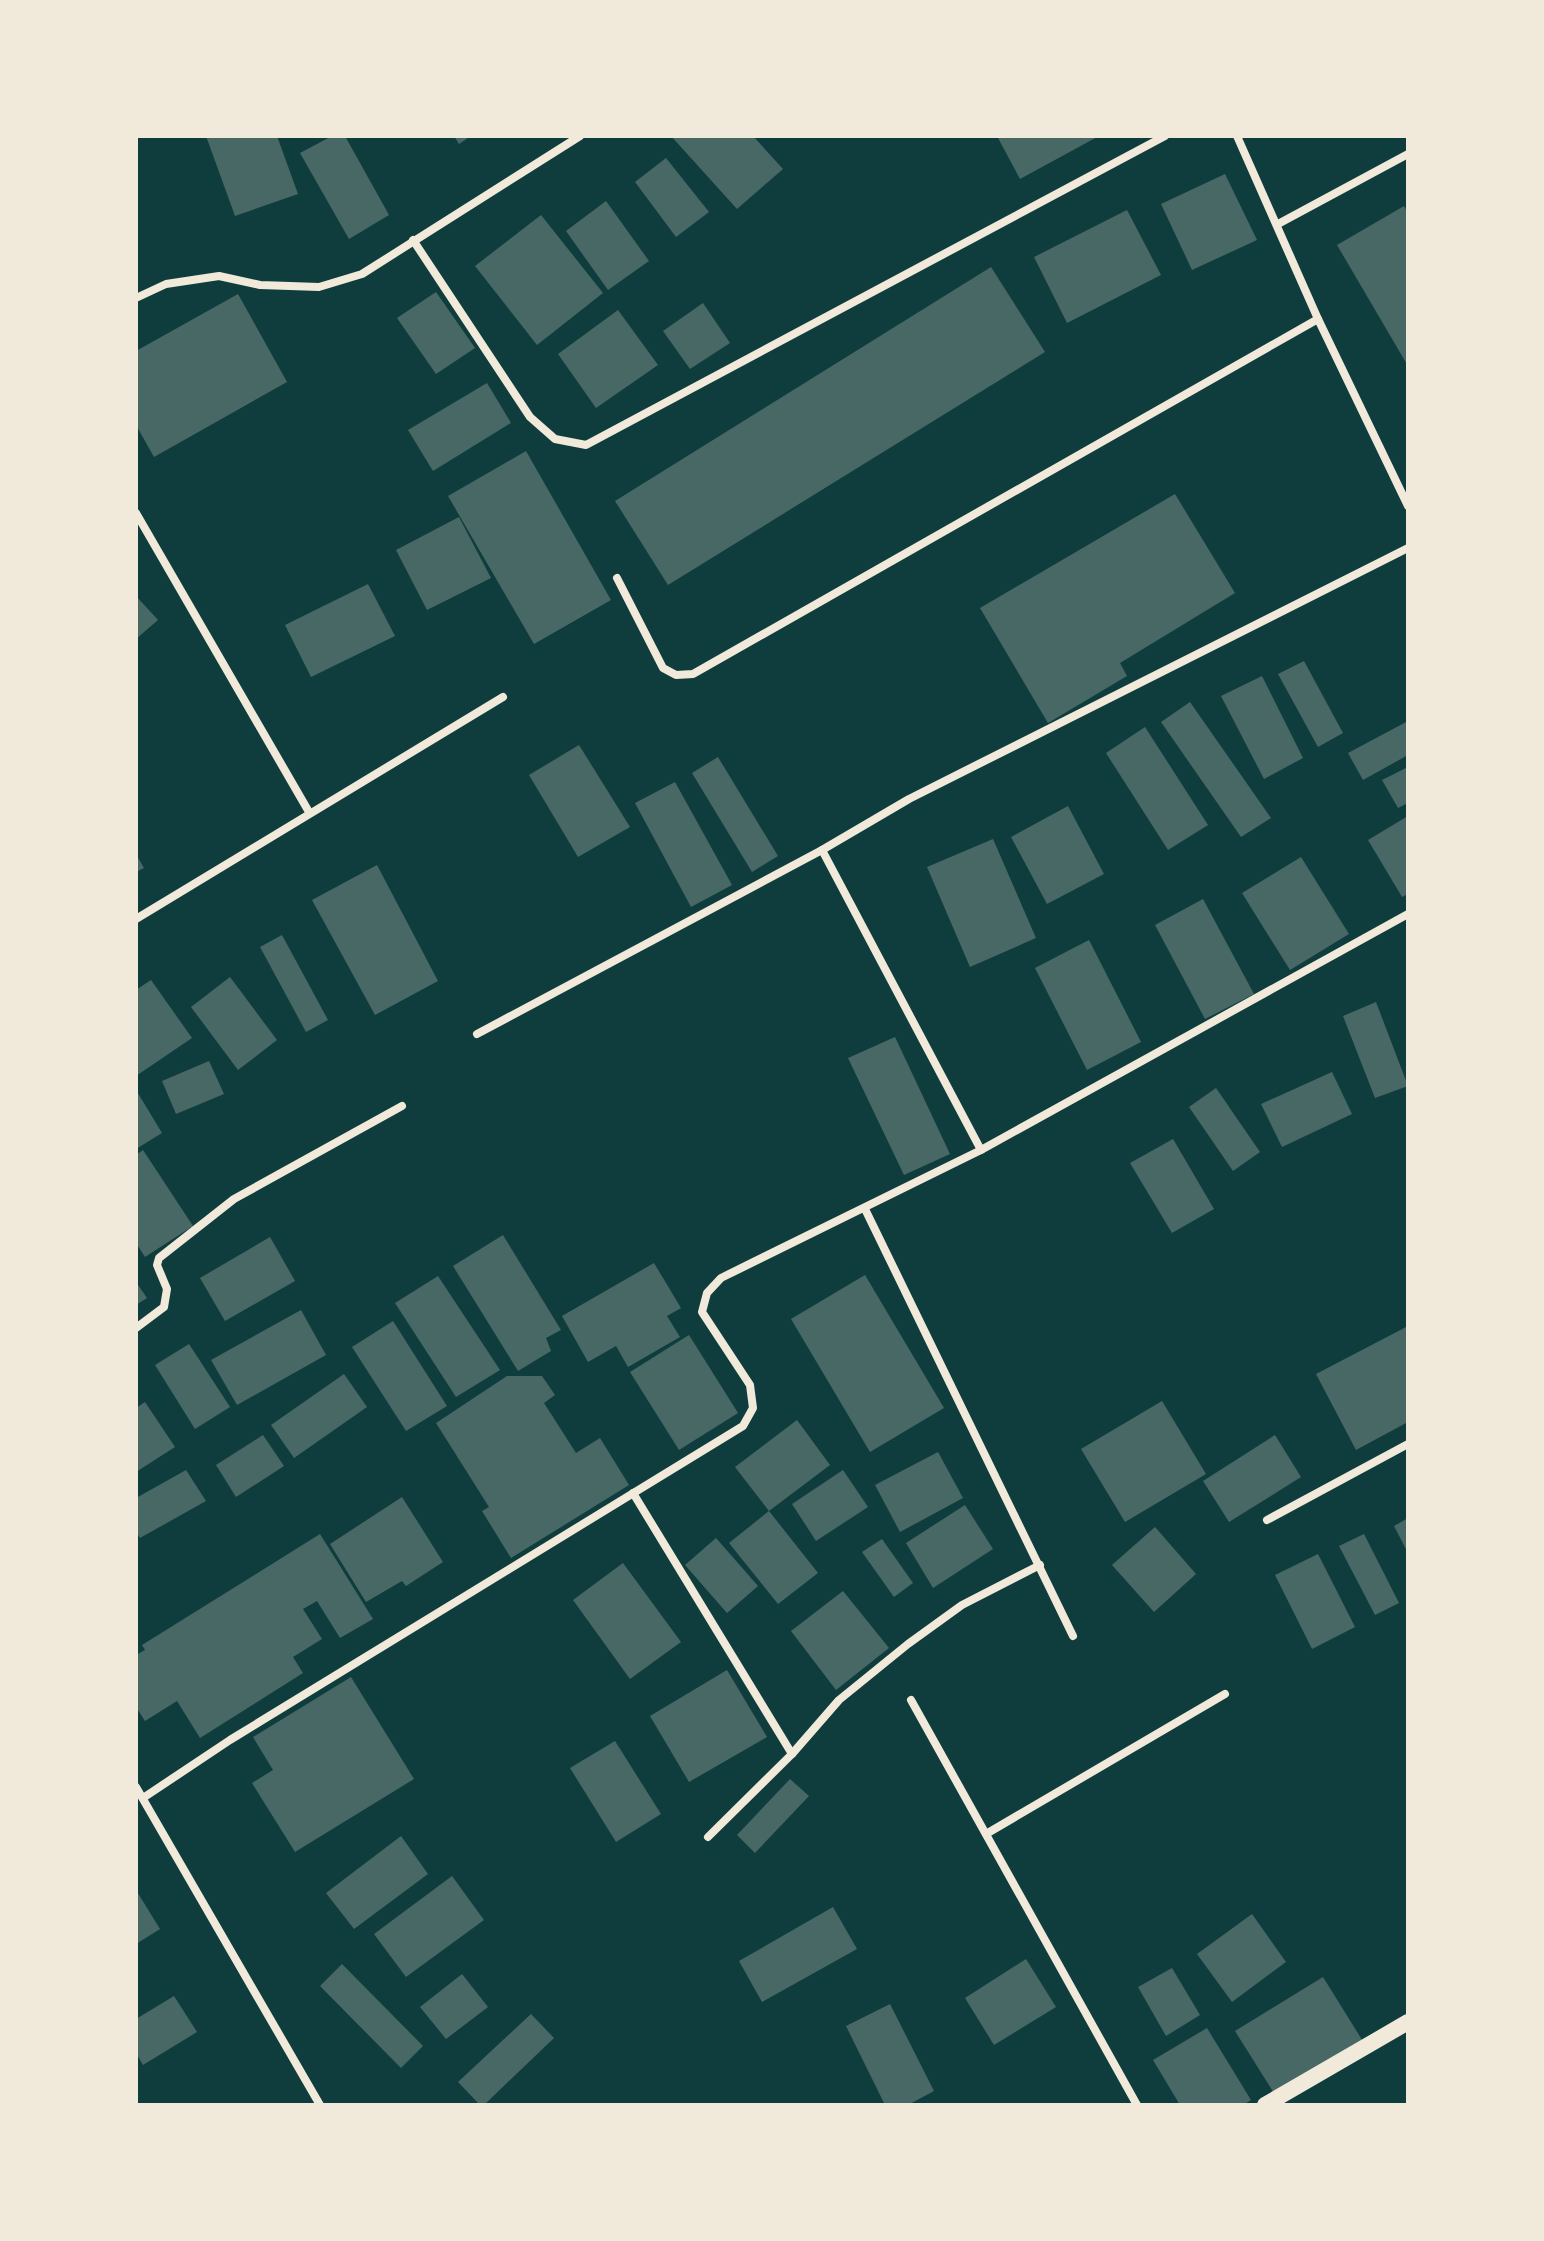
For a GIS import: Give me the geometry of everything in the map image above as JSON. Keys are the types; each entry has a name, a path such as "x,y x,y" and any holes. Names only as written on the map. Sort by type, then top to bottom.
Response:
{"main road":[{"path":"1265,2105 1408,2022"}],"street":[{"path":"136,298 166,284 219,276 260,285 319,287 362,274 580,136"},
{"path":"413,240 530,417 555,439 586,445 1165,136"},
{"path":"1237,136 1318,319 1408,506"},
{"path":"1278,224 1408,154"},
{"path":"617,578 663,668 676,675 693,674 1318,319"},
{"path":"136,513 309,812"},
{"path":"477,1034 822,850 909,799 1408,548"},
{"path":"136,919 503,697"},
{"path":"822,850 981,1150"},
{"path":"143,1798 230,1740 743,1426 753,1408 750,1385 702,1312 707,1293 721,1278 981,1150 1408,914"},
{"path":"136,1328 164,1307 167,1289 157,1265 159,1258 234,1199 402,1106"},
{"path":"865,1209 1073,1636"},
{"path":"1267,1520 1408,1444"},
{"path":"633,1493 792,1754"},
{"path":"708,1837 792,1754 839,1700 962,1605 1040,1565"},
{"path":"986,1834 1225,1694"},
{"path":"911,1700 1137,2105"},
{"path":"136,1787 320,2105"}],"building":[{"path":"206,136 277,136 298,194 235,216"},
{"path":"332,136 345,136 389,215 349,239 300,153"},
{"path":"454,136 471,136 459,144"},
{"path":"671,136 753,136 783,169 737,209"},
{"path":"997,136 1099,136 1020,179"},
{"path":"666,158 709,212 676,237 635,182"},
{"path":"1225,174 1257,240 1192,270 1161,204"},
{"path":"606,201 649,261 608,290 566,231"},
{"path":"1404,206 1408,213 1408,366 1337,245"},
{"path":"1127,210 1161,275 1067,323 1034,257"},
{"path":"541,215 603,293 537,345 475,266"},
{"path":"991,267 1045,352 668,585 615,501"},
{"path":"436,292 475,348 436,374 397,318"},
{"path":"238,294 287,382 154,457 136,425 136,351"},
{"path":"703,303 730,343 690,369 663,331"},
{"path":"618,310 658,365 596,408 558,354"},
{"path":"487,383 511,423 433,471 408,430"},
{"path":"526,451 611,600 534,644 448,496"},
{"path":"1175,494 1235,593 1120,663 1127,676 1048,723 980,608"},
{"path":"459,517 491,578 427,610 396,550"},
{"path":"368,584 395,636 311,677 285,625"},
{"path":"136,596 158,620 136,639"},
{"path":"1304,661 1343,733 1318,747 1278,674"},
{"path":"1262,676 1303,758 1264,779 1221,696"},
{"path":"1190,702 1271,818 1241,837 1161,722"},
{"path":"1408,721 1408,755 1363,780 1348,753"},
{"path":"1145,727 1208,825 1168,850 1106,753"},
{"path":"579,745 630,827 578,857 529,775"},
{"path":"718,757 778,856 752,872 692,773"},
{"path":"1408,767 1408,803 1398,808 1382,780"},
{"path":"675,782 732,885 691,907 635,803"},
{"path":"1068,806 1104,874 1047,904 1011,837"},
{"path":"1408,816 1408,894 1402,897 1368,840"},
{"path":"993,839 1036,938 970,967 927,867"},
{"path":"136,854 144,868 136,872"},
{"path":"1301,857 1349,934 1290,970 1242,893"},
{"path":"377,865 438,981 375,1015 312,900"},
{"path":"1203,899 1254,994 1205,1019 1155,925"},
{"path":"282,935 328,1020 306,1032 260,947"},
{"path":"1089,940 1141,1042 1087,1070 1035,968"},
{"path":"230,977 277,1040 238,1070 191,1007"},
{"path":"151,980 192,1038 136,1076 136,990"},
{"path":"1376,1002 1408,1086 1375,1098 1343,1016"},
{"path":"895,1037 950,1154 904,1175 848,1058"},
{"path":"209,1061 224,1094 176,1114 162,1081"},
{"path":"1332,1072 1352,1114 1282,1147 1261,1104"},
{"path":"1216,1088 1260,1152 1233,1171 1189,1107"},
{"path":"136,1090 162,1133 136,1149"},
{"path":"1173,1139 1214,1209 1172,1233 1130,1163"},
{"path":"143,1150 193,1226 145,1257 136,1243 136,1155"},
{"path":"503,1235 561,1330 546,1338 551,1351 518,1371 453,1266"},
{"path":"270,1237 295,1281 225,1321 200,1278"},
{"path":"654,1263 681,1308 667,1316 680,1337 628,1367 616,1346 588,1362 562,1316"},
{"path":"865,1275 944,1408 870,1452 791,1319"},
{"path":"438,1276 500,1370 456,1397 395,1303"},
{"path":"136,1282 147,1298 136,1305"},
{"path":"301,1310 326,1355 237,1405 211,1360"},
{"path":"393,1321 447,1406 406,1431 352,1347"},
{"path":"1408,1326 1408,1422 1356,1450 1316,1374"},
{"path":"689,1335 738,1413 679,1450 630,1372"},
{"path":"189,1344 230,1407 195,1429 155,1365"},
{"path":"344,1374 367,1407 294,1458 271,1425"},
{"path":"507,1376 542,1376 555,1395 544,1403 576,1453 600,1438 629,1485 511,1558 482,1511 489,1507 436,1423"},
{"path":"1162,1401 1206,1474 1125,1522 1081,1449"},
{"path":"145,1402 175,1447 136,1472 136,1408"},
{"path":"797,1420 830,1465 769,1511 735,1467"},
{"path":"263,1435 284,1466 236,1497 216,1465"},
{"path":"1275,1435 1301,1477 1229,1522 1203,1481"},
{"path":"938,1452 963,1498 900,1532 875,1485"},
{"path":"186,1470 206,1501 140,1538 136,1532 136,1498"},
{"path":"843,1470 868,1507 816,1541 792,1504"},
{"path":"402,1497 443,1562 406,1586 402,1581 366,1602 330,1544"},
{"path":"965,1505 993,1549 933,1588 906,1543"},
{"path":"769,1511 818,1573 778,1604 729,1543"},
{"path":"1408,1518 1408,1553 1394,1526"},
{"path":"1155,1527 1196,1574 1154,1612 1112,1565"},
{"path":"320,1534 373,1619 340,1638 317,1601 303,1609 322,1639 293,1657 303,1673 200,1738 177,1701 145,1721 136,1707 136,1655 145,1650 142,1645"},
{"path":"1364,1534 1399,1603 1375,1615 1339,1546"},
{"path":"716,1538 758,1586 727,1613 685,1565"},
{"path":"882,1539 913,1583 894,1597 862,1552"},
{"path":"1318,1554 1355,1627 1312,1649 1275,1575"},
{"path":"623,1563 681,1642 630,1679 573,1600"},
{"path":"843,1591 889,1648 836,1690 791,1631"},
{"path":"727,1670 767,1737 689,1782 650,1716"},
{"path":"351,1677 414,1779 295,1852 252,1783 273,1770 253,1737"},
{"path":"615,1741 661,1814 616,1842 570,1768"},
{"path":"790,1779 809,1796 755,1853 737,1835"},
{"path":"401,1836 428,1874 354,1929 326,1893"},
{"path":"452,1876 484,1920 406,1977 374,1934"},
{"path":"136,1890 160,1929 136,1944"},
{"path":"833,1907 857,1949 762,2002 739,1961"},
{"path":"1252,1914 1286,1962 1232,2002 1197,1954"},
{"path":"1026,1959 1056,2007 994,2045 965,1998"},
{"path":"342,1964 423,2046 401,2068 320,1986"},
{"path":"1172,1968 1200,2015 1166,2036 1138,1987"},
{"path":"462,1974 488,2007 446,2039 420,2007"},
{"path":"1323,1977 1364,2043 1277,2098 1235,2031"},
{"path":"174,1996 197,2032 143,2065 136,2053 136,2019"},
{"path":"890,2004 934,2091 908,2105 885,2105 846,2026"},
{"path":"531,2014 554,2038 484,2105 480,2105 458,2082"},
{"path":"1207,2028 1251,2100 1243,2105 1180,2105 1153,2060"}]}
